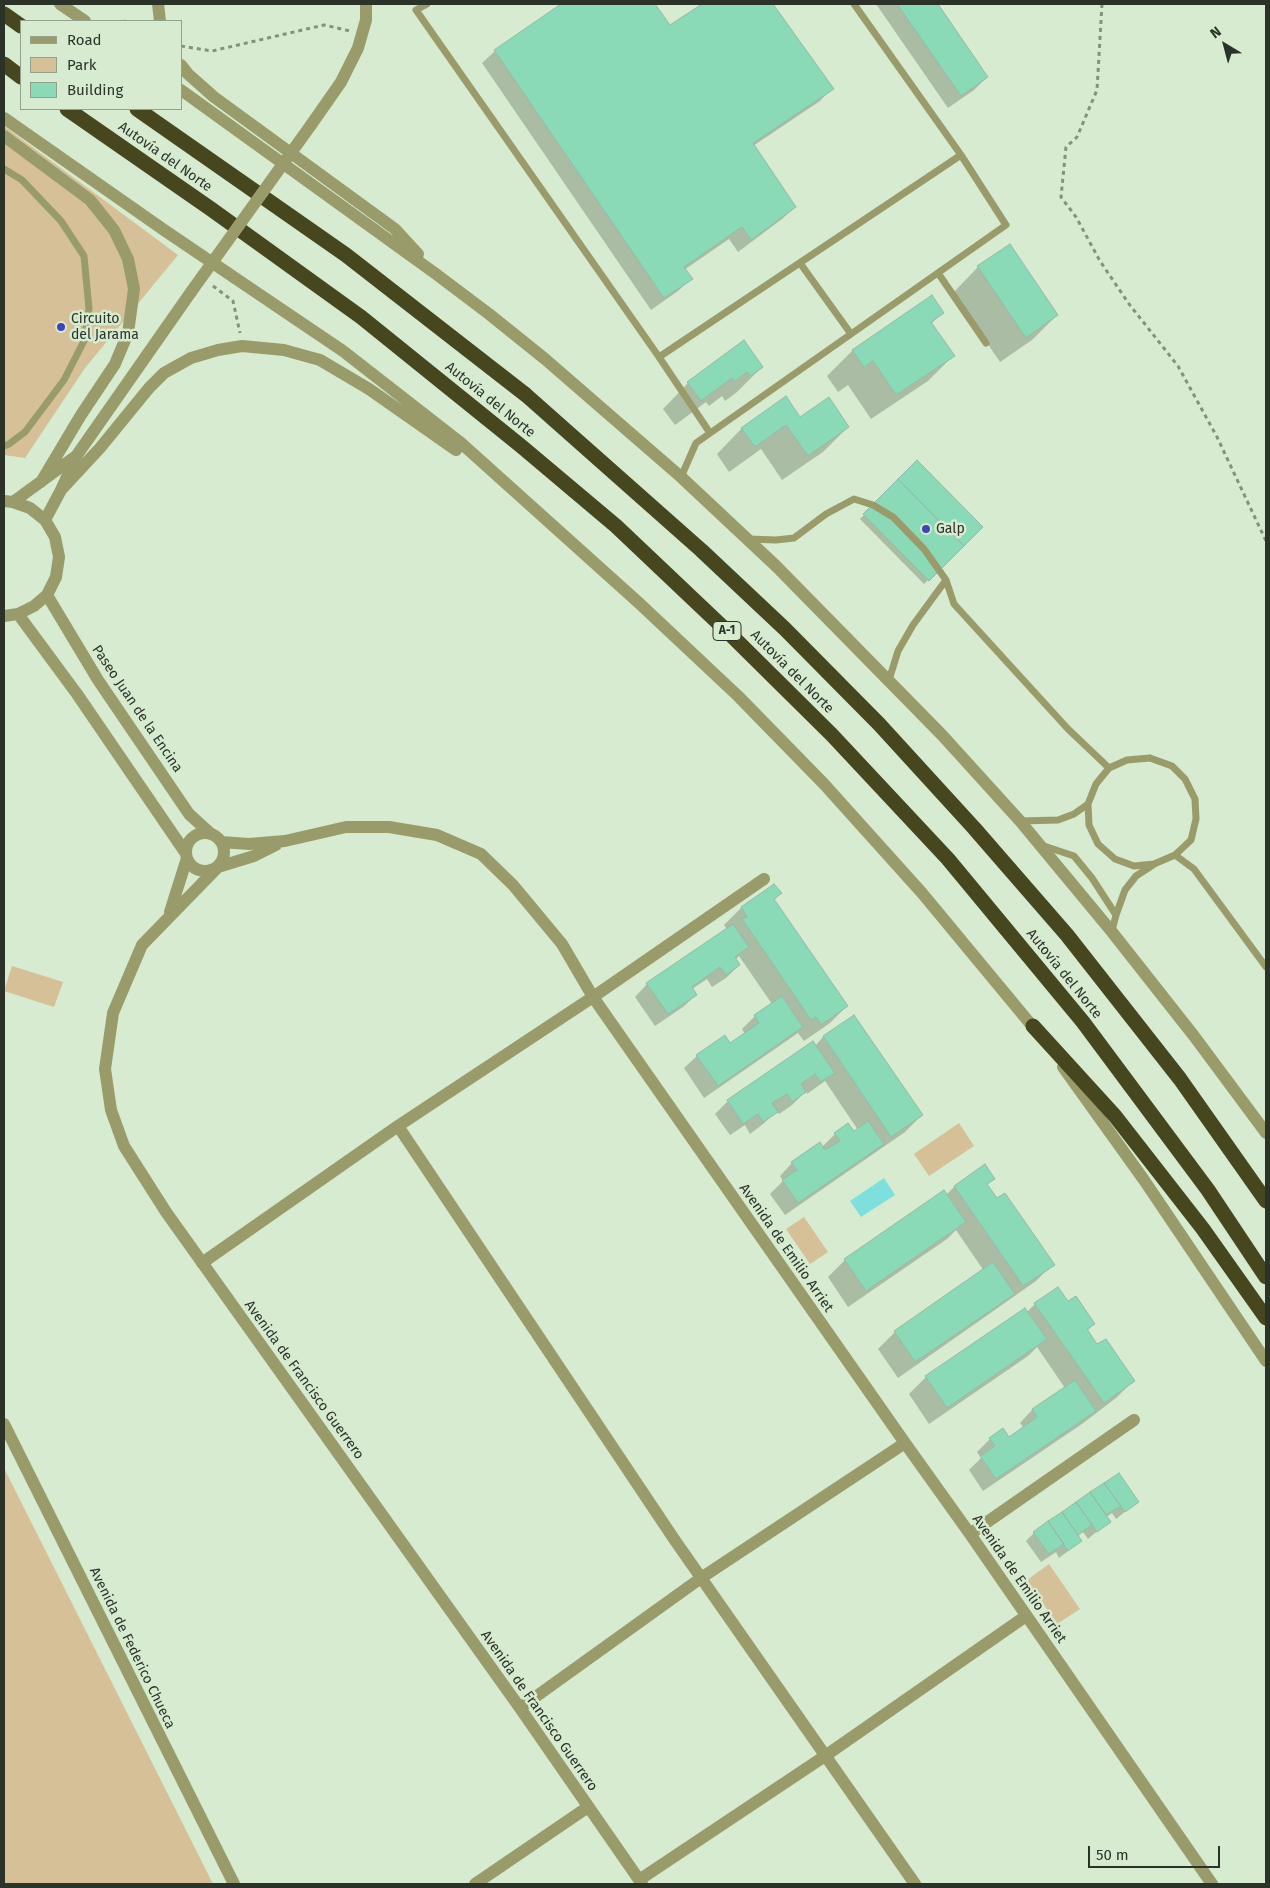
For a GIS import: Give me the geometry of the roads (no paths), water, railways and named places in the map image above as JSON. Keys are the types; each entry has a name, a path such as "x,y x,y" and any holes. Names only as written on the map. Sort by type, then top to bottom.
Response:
{"highway":[{"path":"4,14 20,25"},
{"path":"4,64 20,76"},
{"name":"Autovía del Norte","path":"68,110 211,209 361,317 521,446 616,526 731,635 832,735 948,859 1083,1022 1208,1190 1266,1277"},
{"name":"Autovía del Norte","path":"138,110 346,255 526,395 701,550 785,629 879,724 968,821 1067,935 1180,1079 1266,1201"},
{"path":"1033,1026 1115,1116 1203,1229 1266,1318"}],"street":[{"path":"60,4 84,20"},
{"path":"158,4 160,20"},
{"path":"45,520 77,456 341,82 358,48 366,20 366,4"},
{"path":"182,66 214,97 394,229 436,274"},
{"path":"182,91 436,274 545,360 681,477 747,539 888,680 1020,821 1112,932 1194,1036 1266,1133"},
{"path":"4,118 164,230 343,351 461,444 639,602 738,696 922,893 1033,1026 1144,1180 1266,1361"},
{"path":"4,136 90,200 114,230 128,259 134,289 128,333 115,364 81,415 41,482"},
{"path":"61,490 100,448 149,388 164,373 191,358 218,350 242,346 284,350 320,360 369,389 434,433 538,512"},
{"path":"8,501 41,482 77,456"},
{"path":"4,616 18,614 34,606 47,595 56,577 59,557 55,537 45,520 30,508 8,501"},
{"name":"Paseo Juan de la Encina","path":"47,595 98,680 189,814 216,838"},
{"path":"18,614 77,694 186,855 190,864 200,871 212,870 254,856 285,840"},
{"name":"Avenida de Emilio Arriet","path":"216,838 248,844 285,840 346,827 389,827 437,835 480,854 514,885 562,944 593,997 970,1534 1212,1884"},
{"path":"170,915 218,867 224,856 224,850 216,838 201,833 190,840 186,855"},
{"name":"Avenida de Francisco Guerrero","path":"186,855 170,915 142,945 113,1014 105,1069 110,1110 124,1146 166,1212 520,1708 640,1882"},
{"path":"202,1263 398,1126 593,997 764,879"},
{"path":"398,1126 701,1578 915,1884"},
{"path":"970,1534 1134,1420"},
{"name":"Avenida de Federico Chueca","path":"4,1424 234,1884"},
{"path":"520,1708 701,1578 905,1444"},
{"path":"640,1882 1026,1616"},
{"path":"475,1884 588,1807"}],"lane":[{"path":"426,4 416,10 710,433"},
{"path":"681,477 696,443 1006,225 961,155 854,4"},
{"path":"659,357 961,155"},
{"path":"4,169 22,180 60,221 84,256 89,309 84,341 64,380 25,432 10,444 4,446"},
{"path":"800,263 851,334"},
{"path":"938,273 986,343"},
{"path":"747,539 776,540 794,538 826,514 854,499 873,505 893,517 924,548 946,580 954,604 1068,729 1109,768"},
{"path":"888,680 898,651 913,624 946,580"},
{"path":"1112,932 1125,890 1136,876 1154,864 1175,855 1191,840 1196,819 1195,799 1185,779 1172,766 1150,758 1127,760 1109,768 1096,784 1088,804 1089,825 1098,844 1115,859 1134,866 1154,864"},
{"path":"1020,821 1058,820 1074,814 1088,804"},
{"path":"1040,844 1074,856 1092,878 1116,915"},
{"path":"1175,855 1194,869 1266,967"}],"water":[{"path":"884,1178 895,1195 861,1217 850,1201"}],"place":[{"name":"Circuito del Jarama","path":"61,327"},
{"name":"Galp","path":"926,529"}]}
